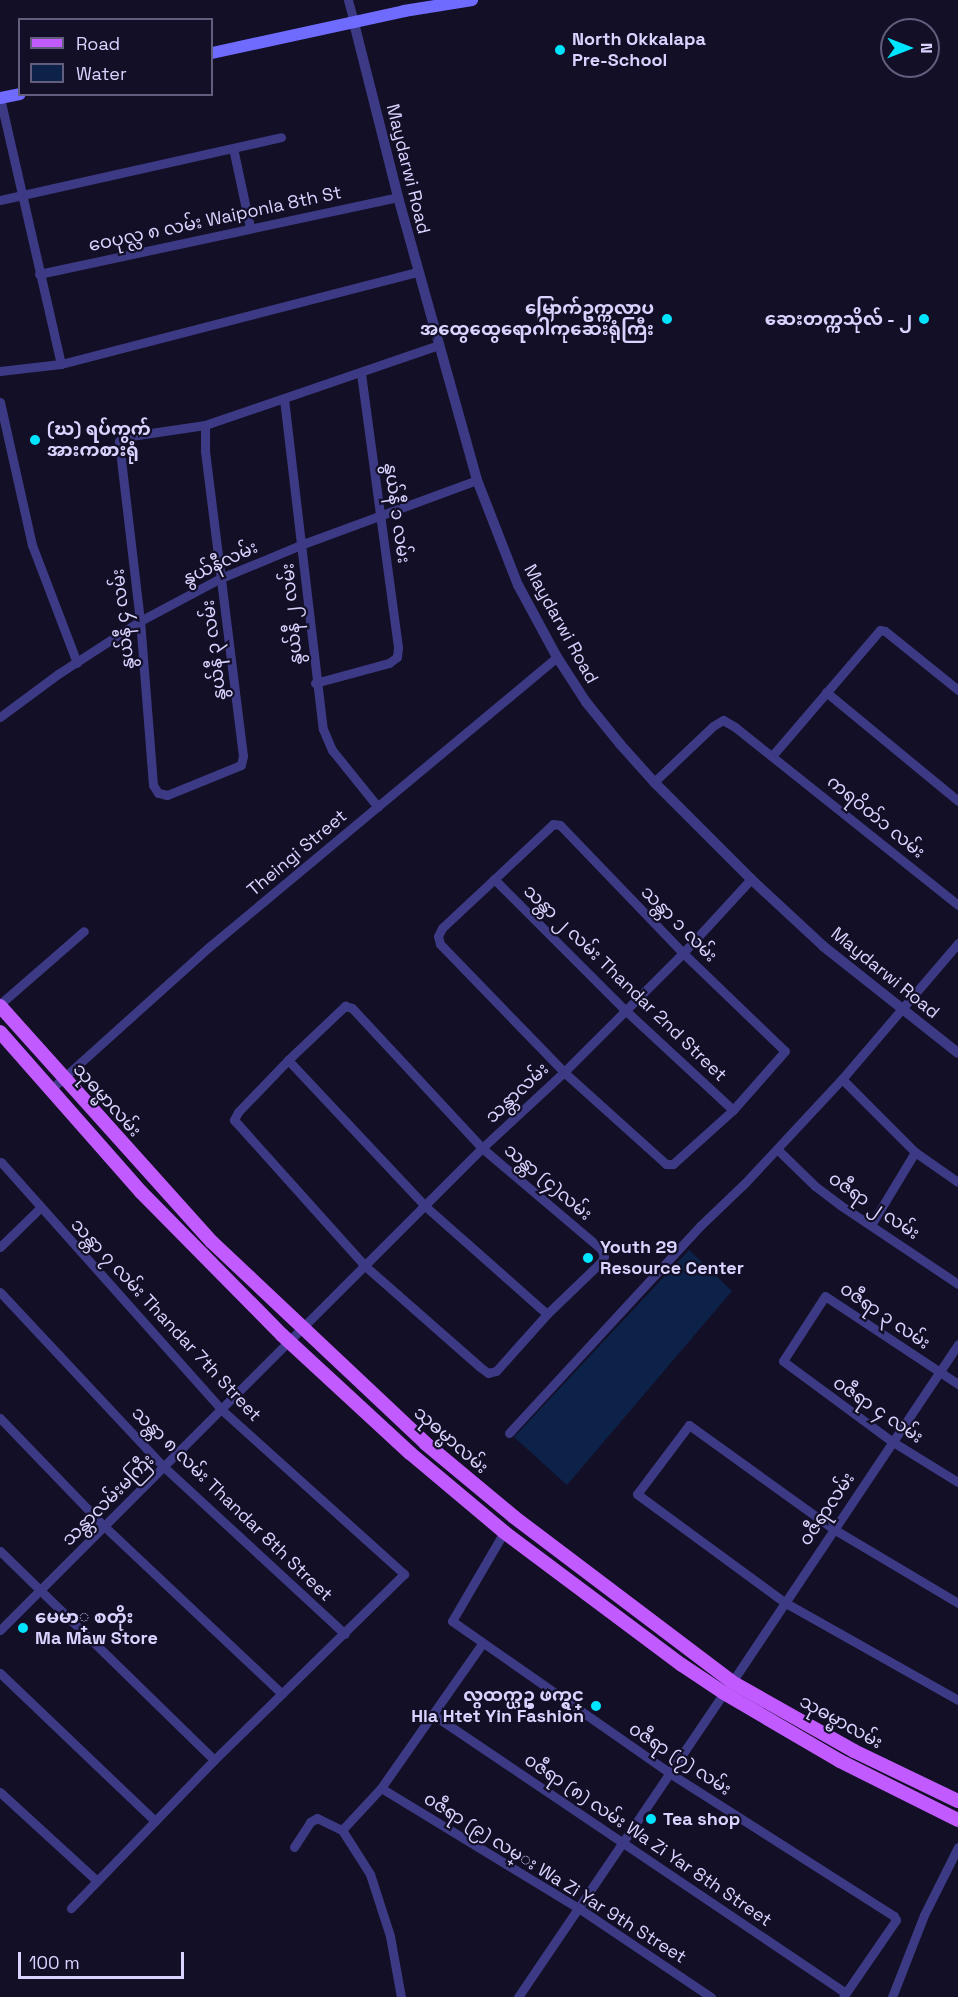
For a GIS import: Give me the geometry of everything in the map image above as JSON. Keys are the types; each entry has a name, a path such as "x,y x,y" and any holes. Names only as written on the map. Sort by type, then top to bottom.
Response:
{"main road":[{"path":"213,53 404,11 472,0"},
{"path":"0,98 18,94"},
{"name":"သုဓမ္မာလမ်း","path":"0,1005 63,1079 212,1242 425,1443 514,1517 728,1687 840,1761 958,1820"},
{"name":"သုဓမ္မာလမ်း","path":"0,1032 141,1192 290,1341 410,1453 504,1532 682,1665 958,1801"}],"street":[{"name":"Maydarwi Road","path":"348,0 418,272 477,480 518,585 557,657 586,702 654,782 751,879 823,946 958,1053"},
{"path":"0,98 61,364"},
{"path":"0,200 281,137"},
{"path":"233,148 250,227"},
{"name":"ဝေပုလ္လ ၈ လမ်း Waiponla 8th St","path":"39,274 398,197"},
{"path":"0,371 61,364 418,272"},
{"path":"205,425 439,345"},
{"name":"နွယ်နီ ၁ လမ်း","path":"315,683 389,663 397,657 398,647 361,373"},
{"name":"နွယ်နီ ၂ လမ်း","path":"284,399 303,544 315,683 322,729 332,750 378,807"},
{"path":"0,402 32,545 77,663"},
{"name":"နွယ်နီ ၄ လမ်း","path":"158,794 153,785 140,621 119,441 124,437 205,425"},
{"name":"နွယ်နီ ၃ လမ်း","path":"158,794 167,795 241,765 243,756 205,451 205,425"},
{"name":"နွယ်နီလမ်း","path":"0,717 140,621 221,578 303,544 477,480"},
{"path":"772,756 880,630 885,631 958,690"},
{"name":"Theingi Street","path":"50,1090 209,947 557,657"},
{"path":"826,692 958,801"},
{"name":"ကရဝိတ်၁ လမ်း","path":"654,782 713,726 723,720 772,756 958,905"},
{"name":"သန္တာ ၁ လမ်း","path":"494,879 553,824 560,825 683,953 783,1047 784,1055 733,1110"},
{"path":"494,879 442,928 438,936 440,945 564,1072 666,1164 673,1164 733,1110"},
{"name":"သန္တာ ၂ လမ်း Thandar 2nd Street","path":"494,879 625,1011 733,1110"},
{"name":"သန္တာလမ်း","path":"290,1341 482,1148 564,1072 683,953 751,879"},
{"path":"0,1005 84,931"},
{"path":"509,1433 700,1226 842,1080 958,943"},
{"name":"သန္တာ (၄)လမ်း","path":"288,1060 345,1006 352,1008 482,1148 601,1249 604,1256 601,1262 547,1314"},
{"path":"288,1060 425,1206 547,1314 496,1371 488,1373 366,1267 234,1120 238,1112 288,1060"},
{"path":"842,1080 915,1152 958,1182"},
{"name":"ဝဇီရာ ၂ လမ်း","path":"777,1149 815,1186 958,1284"},
{"path":"871,1225 915,1152"},
{"name":"သန္တာ ၇ လမ်း Thandar 7th Street","path":"1,1162 221,1409 404,1574 345,1634"},
{"path":"0,1247 40,1208"},
{"name":"သန္တာ ၈ လမ်း Thandar 8th Street","path":"0,1292 164,1467 345,1634"},
{"name":"ဝဇီရာ ၄ လမ်း","path":"825,1296 783,1361 893,1442 958,1482"},
{"name":"ဝဇီရာ ၃ လမ်း","path":"825,1296 958,1384"},
{"name":"သန္တာလမ်းမကြီး","path":"0,1630 290,1341"},
{"name":"ဝဇီရာလမ်း","path":"518,1997 580,1910 958,1344"},
{"path":"0,1418 105,1527 282,1694"},
{"path":"958,1603 834,1530 689,1425 637,1494 784,1602 958,1700"},
{"name":"၀ဇီရာ (၇) လမ်း","path":"504,1532 452,1621 671,1774 894,1916 896,1920 844,1995"},
{"path":"0,1551 213,1760"},
{"path":"71,1908 213,1760 345,1634"},
{"path":"342,1830 381,1788 482,1644"},
{"path":"0,1674 154,1821"},
{"name":"၀ဇီရာ (၈) လမ်း Wa Zi Yar 8th Street","path":"432,1714 844,1995"},
{"name":"၀ဇီရာ (၉) လမ္း Wa Zi Yar 9th Street","path":"381,1788 580,1910 711,1997"},
{"path":"0,1792 96,1880"},
{"path":"294,1847 310,1822 317,1818 342,1830 370,1874 390,1936 401,1997"},
{"path":"892,1997 924,1915 958,1847"}],"water":[{"path":"689,1250 732,1291 567,1485 514,1437"}],"place":[{"name":"North Okkalapa Pre-School","path":"560,50"},
{"name":"မြောက်ဥက္ကလာပ အထွေထွေရောဂါကုဆေးရုံကြီး","path":"667,319"},
{"name":"ဆေးတက္ကသိုလ် - ၂","path":"924,319"},
{"name":"(ဃ) ရပ်ကွက် အားကစားရုံ","path":"35,440"},
{"name":"Youth 29 Resource Center","path":"588,1258"},
{"name":"မေမာ္ စတိုး Ma Maw Store","path":"23,1628"},
{"name":"လွထက္ယဥ္ ဖက္ရွင္ Hla Htet Yin Fashion","path":"596,1706"},
{"name":"Tea shop","path":"651,1819"}]}
